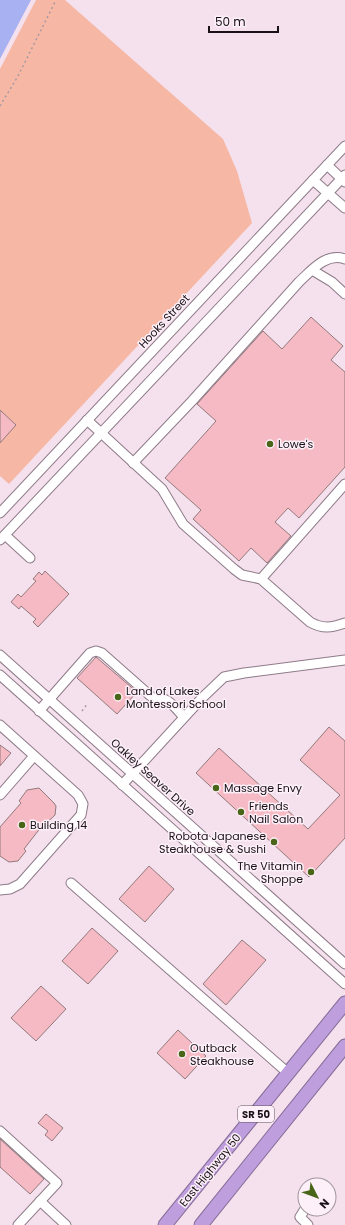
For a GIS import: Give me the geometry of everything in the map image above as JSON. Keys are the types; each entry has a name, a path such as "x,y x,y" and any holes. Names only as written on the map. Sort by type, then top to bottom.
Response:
{"highway":[{"name":"East Highway 50","path":"165,1225 345,1003"},
{"name":"SR 50","path":"201,1225 345,1046"}],"street":[{"name":"Hooks Street","path":"0,513 345,146"},
{"path":"30,558 2,538 328,193 344,179 327,165"},
{"path":"313,180 345,208"},
{"path":"133,463 312,270 326,259 345,259"},
{"path":"312,270 332,282 345,294"},
{"path":"87,420 162,489 185,526 238,572 261,579 310,622 316,625 329,628 345,623"},
{"path":"261,579 345,484"},
{"path":"39,711 90,654 99,651 154,699 160,697 165,699 184,717"},
{"name":"Oakley Seaver Drive","path":"0,655 345,964"},
{"path":"122,785 184,717 224,677 345,660"},
{"path":"0,676 345,984"},
{"path":"0,725 78,795 84,804 81,815 20,884 10,889 0,890"},
{"path":"0,795 34,756"},
{"path":"71,883 288,1073"},
{"path":"0,1131 57,1184 18,1225"},
{"path":"40,1201 66,1225"},
{"path":"300,1217 308,1225"}],"path":[{"path":"0,106 18,76 56,0"},
{"path":"82,710 88,703"}],"shaded area":[{"path":"36,0 65,0 223,139 237,171 252,223 9,484 0,476 0,69"}],"water":[{"path":"0,0 31,0 0,59"}],"building":[{"name":"Lowe's","path":"311,317 343,346 331,360 345,372 345,467 299,518 288,508 275,522 291,536 267,563 251,548 239,561 193,519 201,510 165,478 216,421 197,404 263,331 282,349"},
{"path":"0,410 16,425 0,443"},
{"path":"45,571 69,594 38,627 33,622 36,619 21,606 19,609 11,602 18,594 21,597 36,581 33,579 39,572 42,575"},
{"path":"96,657 137,692 117,714 77,678"},
{"path":"329,727 345,741 345,838 309,877 196,773 219,748 308,829 340,795 300,760"},
{"path":"0,745 11,753 0,766"},
{"name":"Building 14","path":"39,788 56,806 55,815 38,831 24,849 26,851 18,861 9,862 0,856 0,827 21,803 19,801 27,790"},
{"path":"149,866 174,889 145,922 119,899"},
{"path":"92,928 118,951 88,984 62,961"},
{"path":"242,940 266,960 226,1005 203,984"},
{"path":"41,986 66,1009 36,1041 11,1018"},
{"name":"Outback Steakhouse","path":"178,1030 206,1056 185,1079 157,1053"},
{"path":"46,1114 63,1128 52,1141 45,1135 48,1131 38,1123"},
{"path":"0,1139 44,1179 30,1194 0,1167"}],"place":[{"name":"Lowe's","path":"270,444"},
{"name":"Land of Lakes Montessori School","path":"118,697"},
{"name":"Massage Envy","path":"216,788"},
{"name":"Friends Nail Salon","path":"241,812"},
{"name":"Building 14","path":"22,825"},
{"name":"Robota Japanese Steakhouse & Sushi","path":"274,842"},
{"name":"The Vitamin Shoppe","path":"311,872"},
{"name":"Outback Steakhouse","path":"182,1054"}]}
